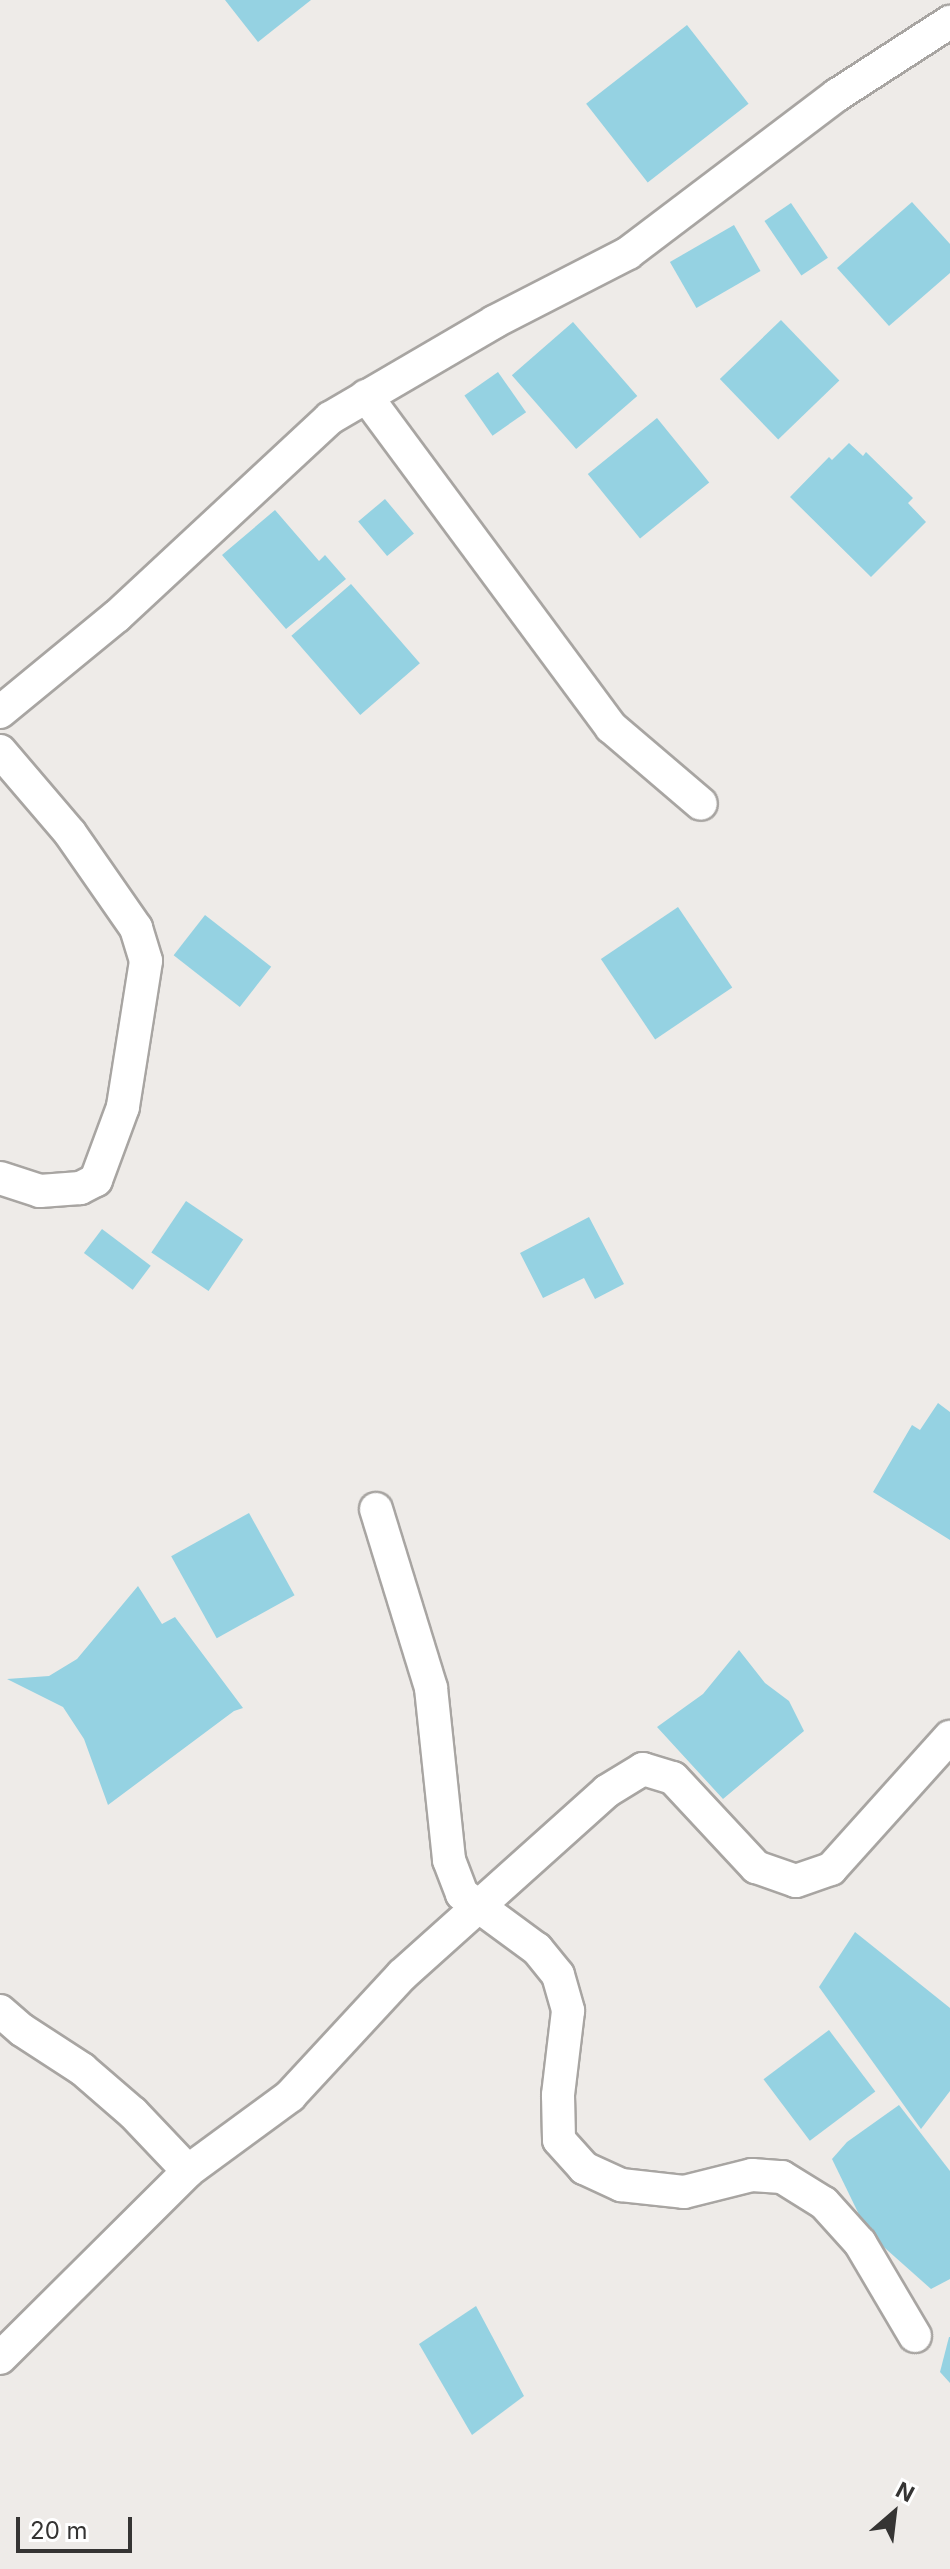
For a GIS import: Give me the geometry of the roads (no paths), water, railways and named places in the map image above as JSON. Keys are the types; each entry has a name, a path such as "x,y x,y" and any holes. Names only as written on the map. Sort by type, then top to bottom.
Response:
{"street":[{"path":"0,712 117,616 330,418 494,322 628,253 837,95 950,22"},
{"path":"366,396 611,727 701,804"},
{"path":"0,751 70,833 136,928 146,961 123,1107 96,1180 80,1188 40,1191 0,1178"},
{"path":"376,1509 431,1688 449,1860 462,1894 479,1903 537,1949 558,1975 568,2011 558,2095 559,2140 584,2168 621,2185 684,2192 752,2175 782,2177 824,2203 860,2243 915,2336"},
{"path":"0,2358 188,2171 290,2096 402,1975 607,1791 643,1769 673,1778 756,1867 796,1881 831,1869 950,1737"},
{"path":"0,2011 22,2030 82,2069 133,2113 188,2171"}]}
